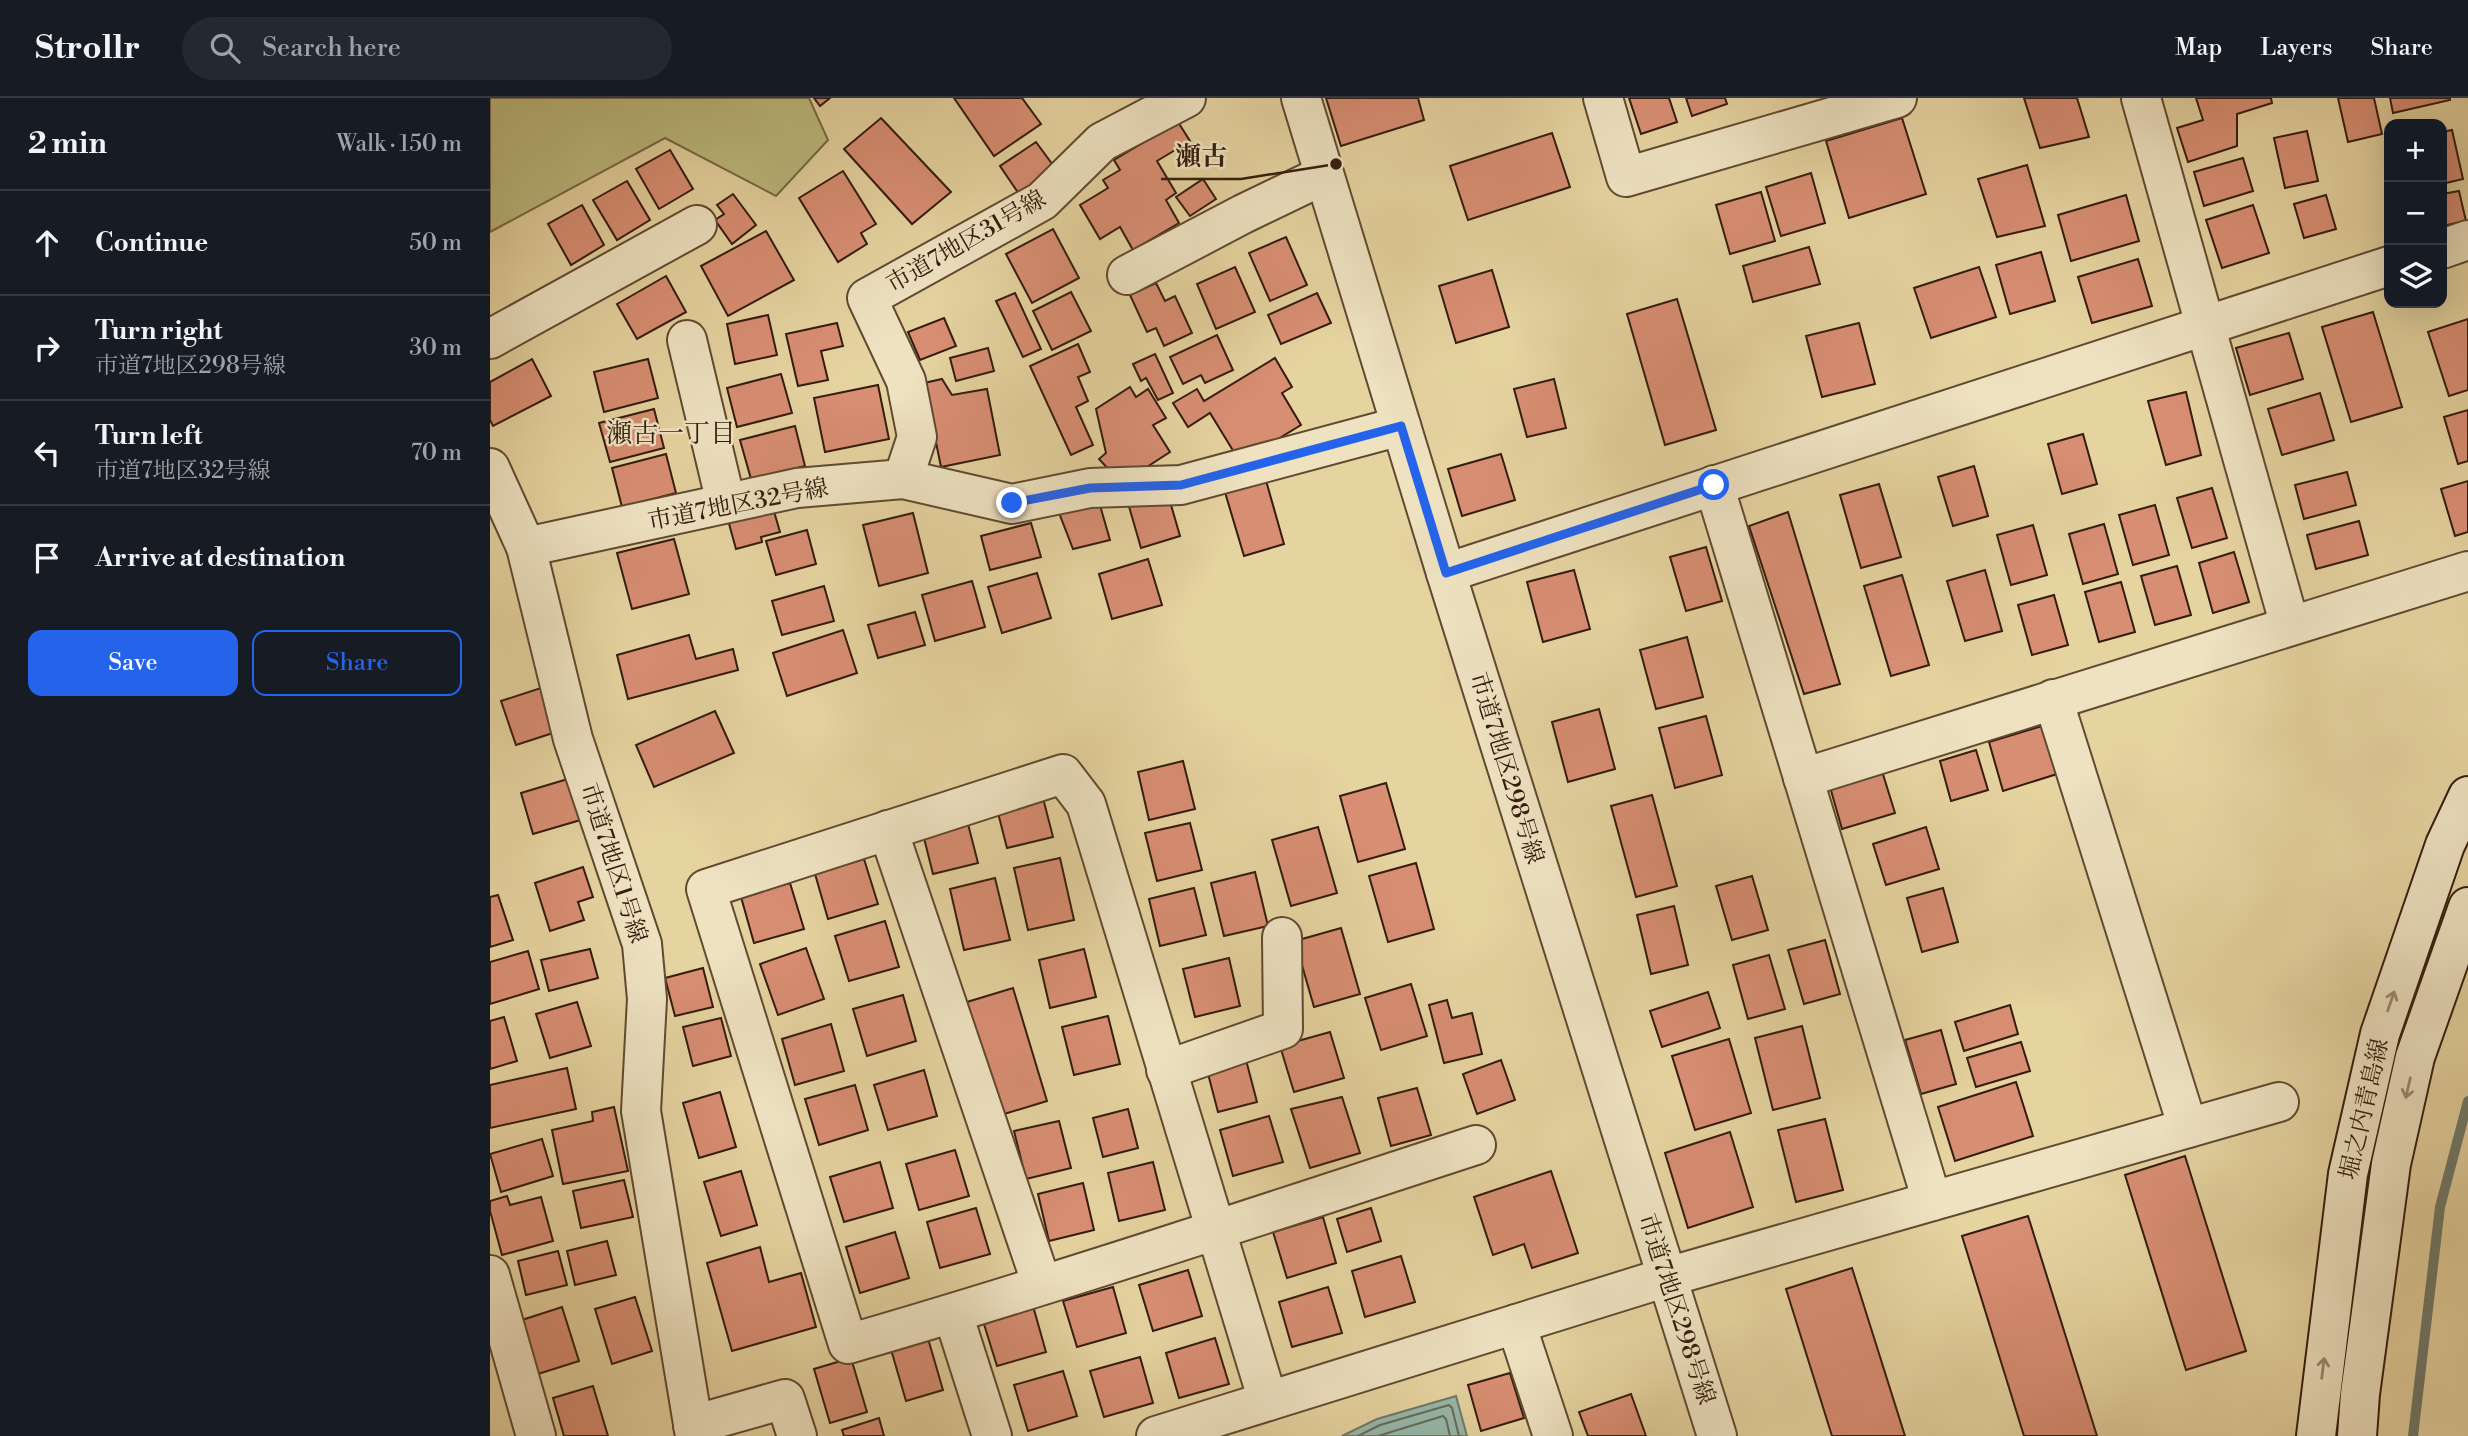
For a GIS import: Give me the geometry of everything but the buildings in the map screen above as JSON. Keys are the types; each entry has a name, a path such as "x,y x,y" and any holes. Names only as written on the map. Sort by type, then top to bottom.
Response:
{"street":[{"name":"市道7地区31号線","path":"903,479 917,437 905,381 867,298 1042,201 1102,142 1186,98"},
{"name":"市道7地区298号線","path":"1301,98 1446,573 1717,1436"},
{"path":"1604,98 1626,177 1878,101"},
{"path":"2141,98 2290,626"},
{"path":"1127,275 1324,175"},
{"path":"490,339 697,225"},
{"path":"2447,247 2468,240"},
{"path":"1446,573 2384,268"},
{"path":"687,340 726,503"},
{"name":"市道7地区32号線","path":"512,541 797,488 903,479 1012,503 1090,488 1181,485 1401,426"},
{"name":"市道7地区1号線","path":"490,468 573,739 642,944 647,999 641,1111 694,1430"},
{"path":"1714,485 1932,1201"},
{"path":"1803,778 2468,571"},
{"path":"2053,699 2188,1128"},
{"path":"1268,1401 1214,1230 1086,804 1063,774 706,888 848,1344 953,1314 1214,1230 1476,1145"},
{"name":"堀之内青島線","path":"2316,1436 2348,1174 2380,1034 2445,845 2468,796"},
{"path":"888,830 1042,1285"},
{"name":"堀之内青島線","path":"2357,1436 2360,1394 2391,1164 2415,1057 2468,907"},
{"path":"1166,1070 1283,1029 1282,937"},
{"path":"1156,1436 1667,1277 2279,1102"},
{"path":"490,1276 536,1436"},
{"path":"953,1314 992,1436"},
{"path":"1516,1324 1553,1436"},
{"path":"694,1430 785,1399 797,1436"}],"shaded area":[{"path":"490,98 809,98 828,140 776,196 665,138 490,232"}],"water":[{"path":"1456,1396 1467,1436 1342,1436 1377,1419"}],"waterway":[{"path":"2413,1436 2440,1207 2468,1101"}],"place":[{"name":"瀬古","path":"1336,164"}],"district":[{"name":"瀬古一丁目","path":"671,433"}],"route":[{"path":"1012,503 1090,488 1181,485 1401,426 1446,573 1714,485"}]}
